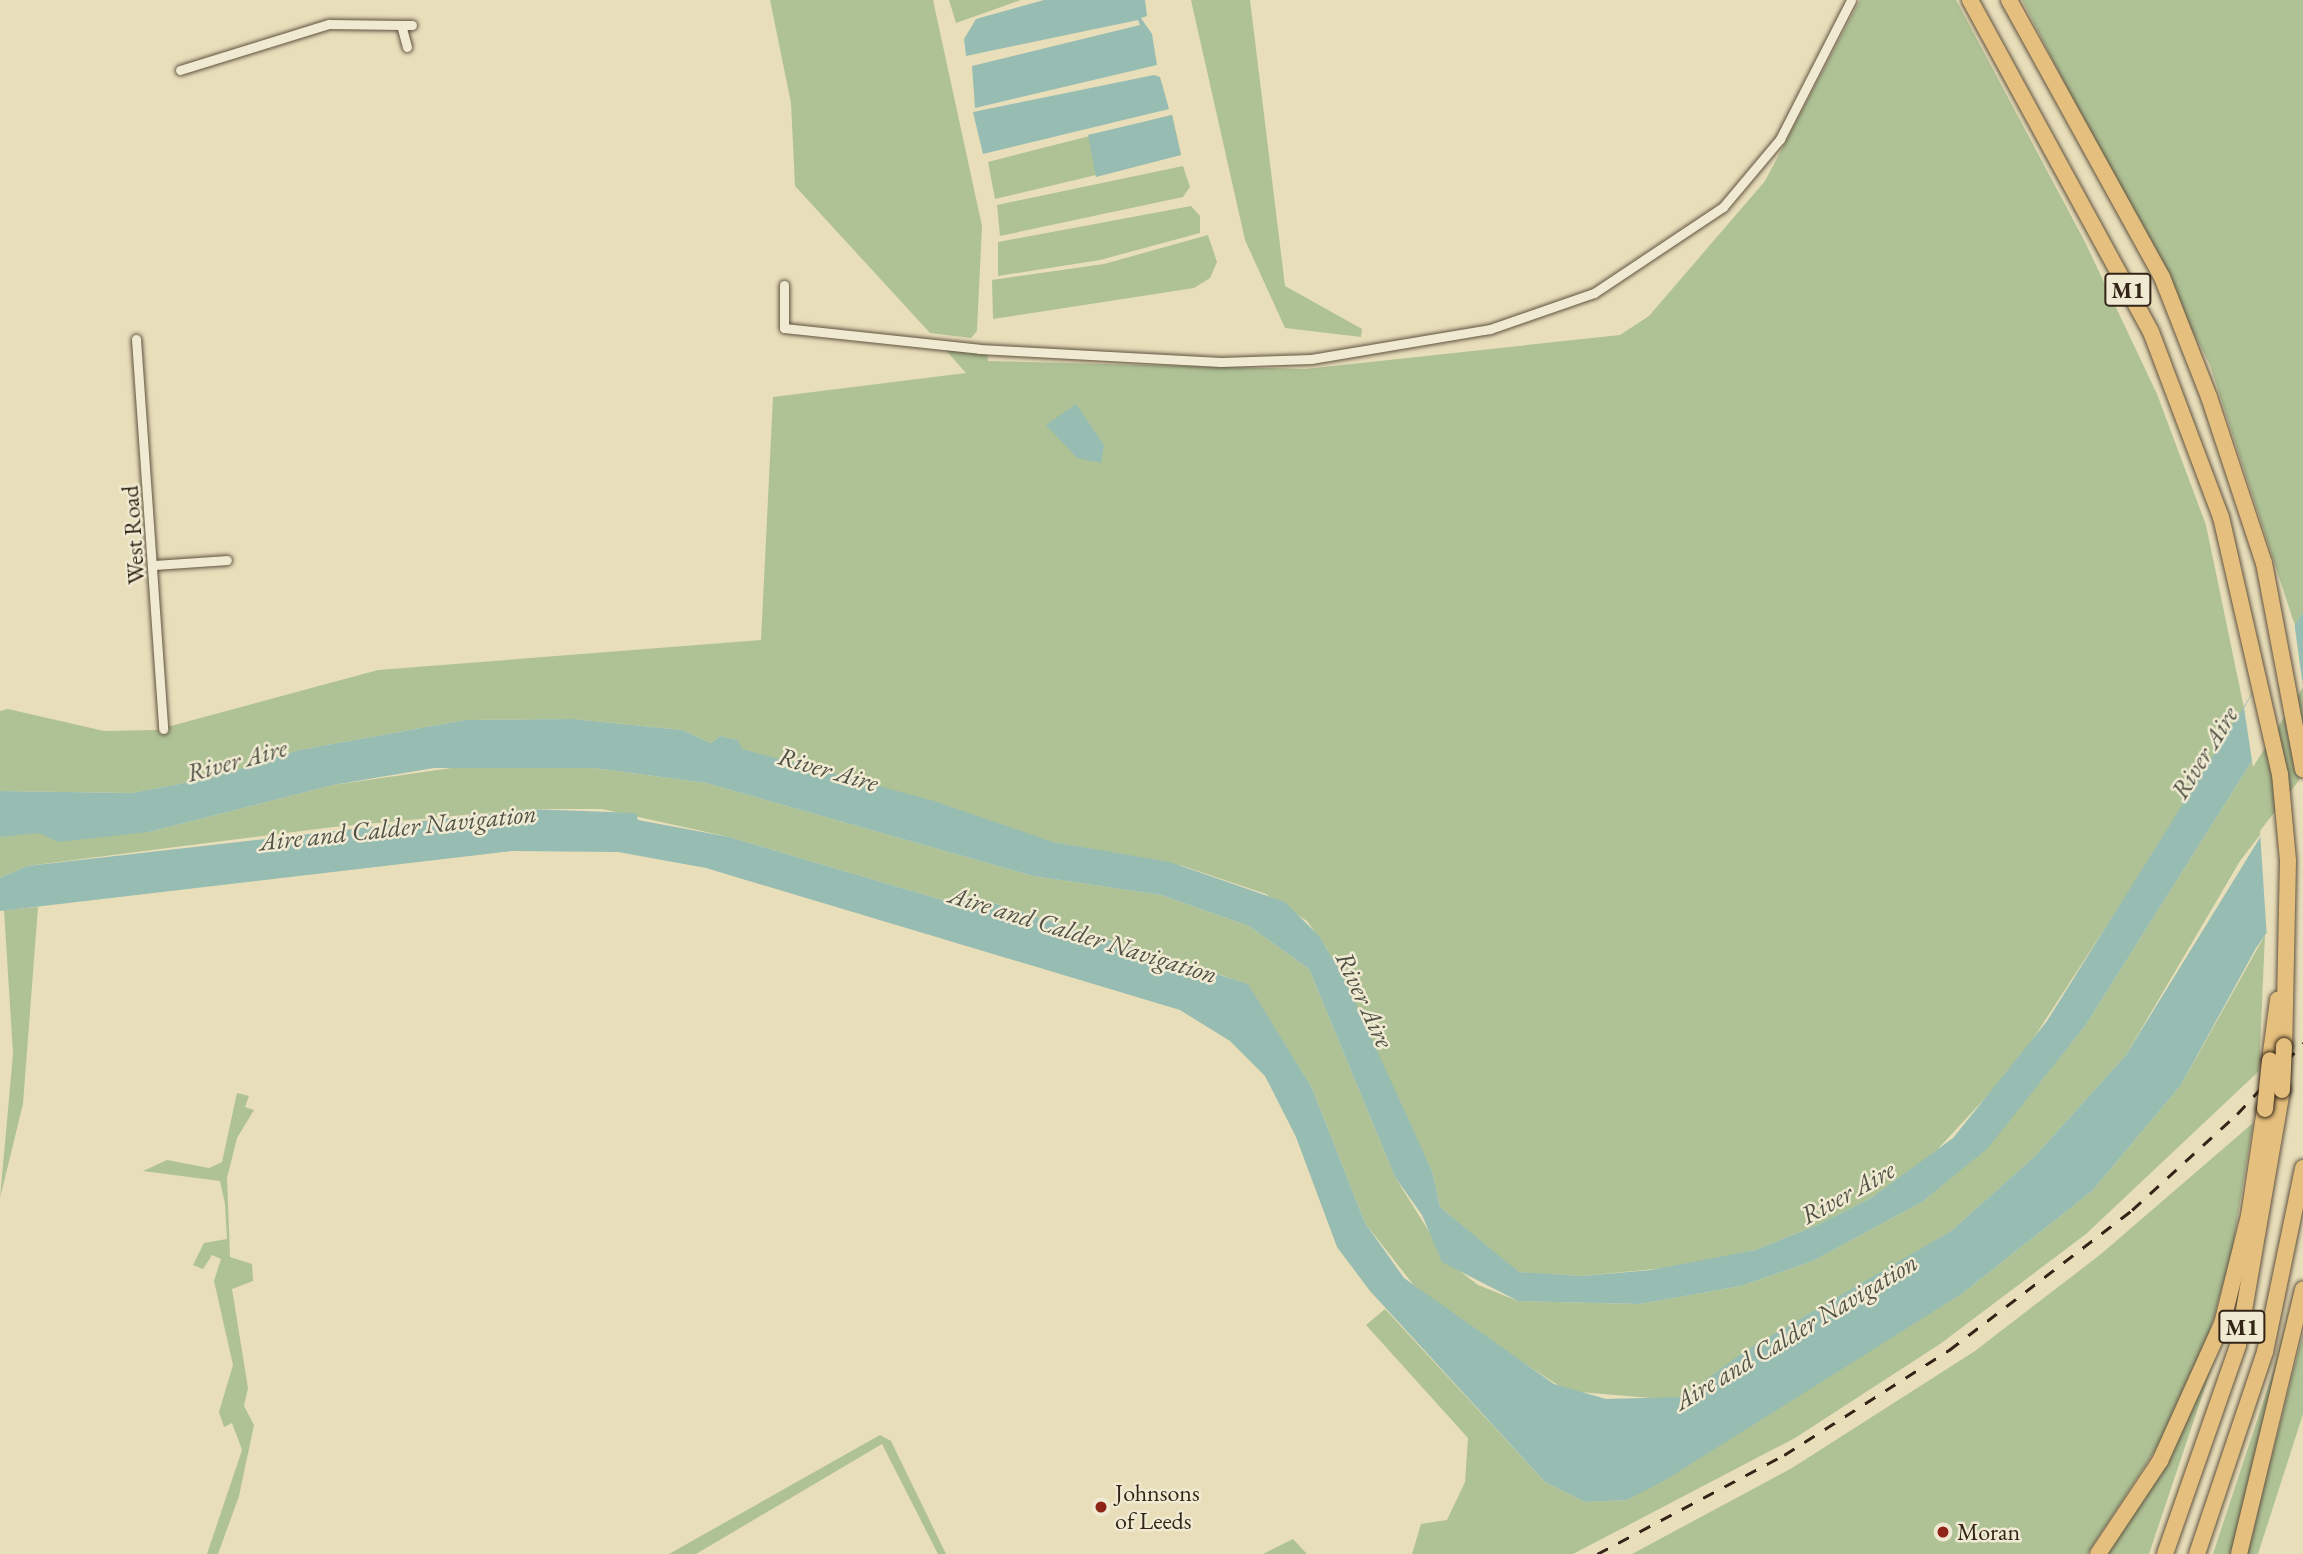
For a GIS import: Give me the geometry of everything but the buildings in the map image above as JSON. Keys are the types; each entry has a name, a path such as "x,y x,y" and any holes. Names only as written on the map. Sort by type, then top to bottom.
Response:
{"highway":[{"name":"M1","path":"1970,0 2151,332 2193,433 2242,599 2280,774 2287,929 2282,1090 2238,1345 2165,1554"},
{"name":"M1","path":"2009,0 2162,276 2241,480 2264,564 2303,769"},
{"path":"2098,1554 2160,1461 2222,1324 2247,1230 2287,956"},
{"name":"M1","path":"2197,1554 2265,1352 2303,1168"},
{"name":"M1","path":"2239,1554 2303,1290"}],"street":[{"path":"784,285 785,328 979,349 1221,362 1311,359 1490,329 1594,293 1723,207 1780,139 1851,0"},
{"path":"180,70 329,24 412,25"},
{"path":"401,25 407,47"},
{"name":"West Road","path":"136,339 155,565 163,729"},
{"path":"155,565 228,560"}],"green space":[{"path":"770,0 933,0 982,226 977,331 971,338 930,333 795,186 791,103"},
{"path":"949,0 1021,0 956,23"},
{"path":"1191,0 1250,0 1285,286 1362,329 1361,337 1285,328 1245,240"},
{"path":"1860,0 1956,0 2085,242 2157,394 2206,525 2245,713 2016,1065 1935,1152 1871,1198 1815,1226 1755,1250 1686,1266 1582,1276 1518,1272 1440,1207 1432,1171 1327,949 1307,921 1266,894 1183,866 1053,842 741,749 738,740 720,736 711,743 682,730 573,719 465,720 299,750 211,778 131,793 0,791 0,711 8,709 104,731 156,730 378,670 761,640 773,397 966,373 943,347 987,353 988,361 1305,369 1620,335 1649,316 1765,181"},
{"path":"2022,0 2303,0 2303,612 2295,626 2210,365"},
{"path":"1172,115 1181,155 995,199 988,162"},
{"path":"1183,166 1190,187 1183,197 1000,236 997,205"},
{"path":"1191,206 1200,216 1200,233 1100,260 998,276 998,242"},
{"path":"1208,235 1217,262 1210,278 1194,288 993,319 992,280 1104,264"},
{"path":"2303,680 2303,779 2240,861 2126,1055 2034,1157 1951,1231 1675,1400 1567,1391 1423,1297 1365,1223 1312,1088 1247,984 1171,958 978,898 956,904 729,837 602,809 528,809 333,827 27,866 0,878 0,837 19,832 149,832 333,785 479,764 594,768 706,783 1033,876 1161,895 1249,926 1309,969 1395,1177 1448,1262 1478,1285 1518,1301 1640,1304 1741,1286 1813,1261 1922,1202 1987,1148 2085,1026"},
{"path":"38,907 23,1104 0,1198 13,1054 4,910"},
{"path":"2265,935 2259,1071 2086,1234 1940,1344 1795,1438 1573,1554 1412,1554 1421,1524 1447,1520 1465,1482 1468,1438 1366,1325 1385,1309 1545,1482 1585,1502 1627,1500 1963,1293 2092,1191 2181,1085"},
{"path":"237,1093 249,1096 245,1107 254,1110 237,1138 227,1178 230,1257 252,1264 253,1281 232,1289 248,1388 244,1406 254,1425 239,1496 218,1554 207,1554 242,1450 232,1423 224,1427 219,1412 233,1365 214,1281 221,1259 212,1255 203,1269 193,1265 204,1243 227,1239 225,1204 220,1181 143,1171 167,1160 209,1168 222,1162"},
{"path":"2253,1123 2232,1251 2206,1345 2167,1432 2087,1554 1632,1554 1792,1468 1975,1351 2101,1254"},
{"path":"2300,1271 2233,1554 2213,1554 2274,1369"},
{"path":"2229,1316 2149,1554 2104,1554 2182,1429"},
{"path":"2303,1333 2303,1414 2258,1554 2247,1554"},
{"path":"880,1435 891,1441 946,1554 938,1554 882,1444 696,1554 669,1554"},
{"path":"1293,1539 1307,1554 1263,1554"}],"water":[{"path":"1044,0 1145,0 1147,16 1141,18 1152,34 1157,65 975,108 972,66 1140,25 1138,20 966,56 964,39 976,19"},
{"path":"1154,75 1160,77 1169,109 983,154 973,112"},
{"path":"1172,115 1181,155 1096,177 1088,135"},
{"path":"1076,404 1104,445 1101,463 1077,458 1046,425"},
{"name":"River Aire","path":"2303,612 2303,680 2085,1026 1988,1148 1922,1202 1813,1261 1741,1286 1640,1304 1518,1301 1442,1262 1422,1215 1395,1177 1309,969 1249,926 1161,895 1033,876 706,783 594,768 434,768 333,785 149,832 59,842 39,833 0,837 0,791 131,793 211,778 299,750 465,720 573,719 682,730 711,743 720,736 738,740 742,749 934,801 1053,842 1170,862 1285,902 1319,936 1344,978 1432,1171 1440,1207 1519,1272 1582,1276 1651,1270 1755,1250 1815,1226 1871,1198 1953,1138 2047,1021"},
{"name":"Aire and Calder Navigation","path":"528,809 636,813 638,820 729,837 956,904 978,898 1248,984 1312,1088 1365,1223 1404,1278 1554,1384 1606,1399 1683,1397 1745,1351 1951,1231 2034,1157 2126,1055 2261,836 2303,881 2256,948 2181,1085 2092,1191 1963,1293 1667,1479 1627,1500 1585,1502 1545,1482 1370,1291 1337,1247 1296,1137 1265,1076 1230,1041 1180,1010 706,868 618,852 512,851 0,911 0,878 27,866"}],"pier":[{"path":"2294,621 2303,687 2253,767 2244,708"},
{"path":"2303,775 2303,887 2267,939 2260,831"}],"railway":[{"path":"1597,1554 1784,1455 1949,1350 2132,1210 2237,1114 2303,1043"}],"place":[{"name":"Johnsons of Leeds","path":"1101,1507"},
{"name":"Moran","path":"1943,1532"}]}
